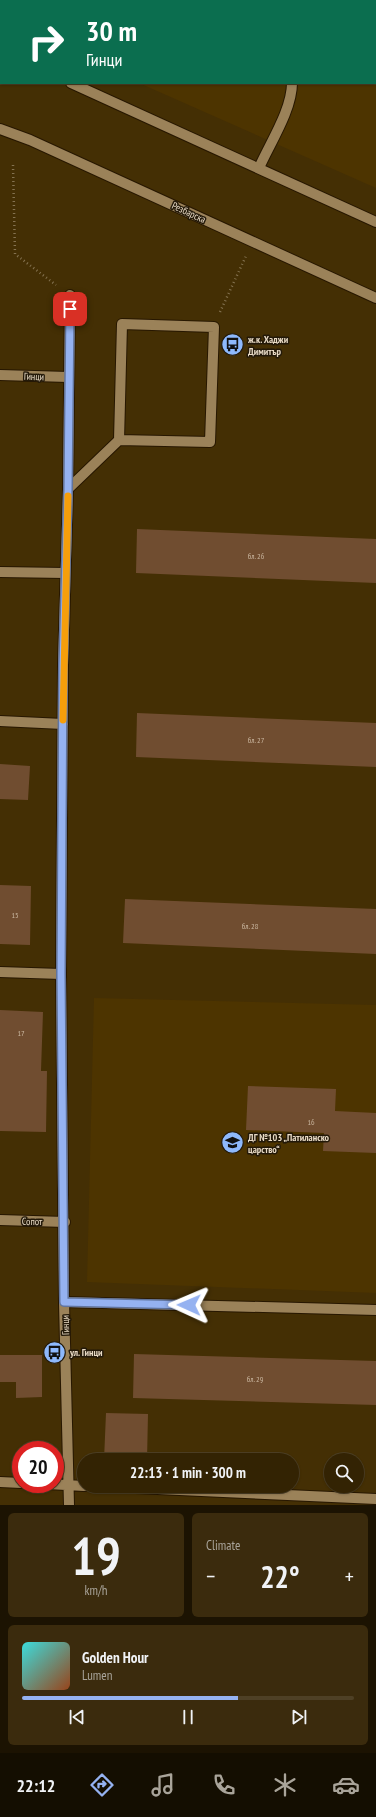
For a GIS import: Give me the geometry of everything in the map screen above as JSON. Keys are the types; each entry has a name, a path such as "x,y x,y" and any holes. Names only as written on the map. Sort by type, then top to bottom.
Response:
{"street":[{"path":"73,84 376,222"},
{"path":"259,168 288,106 292,92 292,84"},
{"name":"Резбарска","path":"0,129 30,140 376,298"},
{"name":"Гинци","path":"69,1505 70,1485 64,1302 65,1222 61,974 65,573 68,490 70,295"},
{"path":"68,490 119,440 122,324 214,327 210,442 119,440"},
{"name":"Гинци","path":"0,375 68,378"},
{"path":"0,572 65,573"},
{"path":"0,721 63,724"},
{"path":"0,972 61,974"},
{"name":"Сопот","path":"0,1220 65,1222"},
{"path":"64,1302 376,1310"},
{"path":"0,1482 12,1483"},
{"path":"64,1485 77,1486"},
{"path":"245,1493 376,1499"}],"path":[{"path":"13,165 16,254 70,295"},
{"path":"214,327 252,242"}],"shaded area":[{"path":"141,84 376,84 376,188"},
{"name":"ДГ №103 „Патиланско царство“","path":"94,998 376,1005 376,1293 87,1282"}],"building":[{"path":"137,529 376,539 376,583 136,573"},
{"path":"137,713 376,723 376,767 136,757"},
{"path":"0,764 30,766 28,800 0,799"},
{"path":"0,885 31,886 30,945 0,944"},
{"path":"125,899 376,909 376,954 123,943"},
{"path":"0,1010 43,1012 41,1071 47,1071 46,1132 0,1131"},
{"path":"248,1086 336,1089 335,1111 376,1113 376,1153 323,1151 324,1133 246,1130"},
{"path":"134,1354 376,1361 376,1405 133,1398"},
{"path":"0,1355 42,1355 42,1397 16,1398 16,1382 0,1382"},
{"path":"106,1413 148,1414 147,1453 104,1453"}],"slow traffic":[{"path":"63,720 65,573 68,496"}],"place":[{"name":"ж.к. Хаджи Димитър","path":"232,345"},
{"name":"ДГ №103 „Патиланско царство“","path":"233,1143"},
{"name":"ул. Гинци","path":"54,1352"}],"route":[{"path":"70,309 68,378 68,490 63,665 63,862 61,974 65,1222 64,1302 189,1305"}]}
